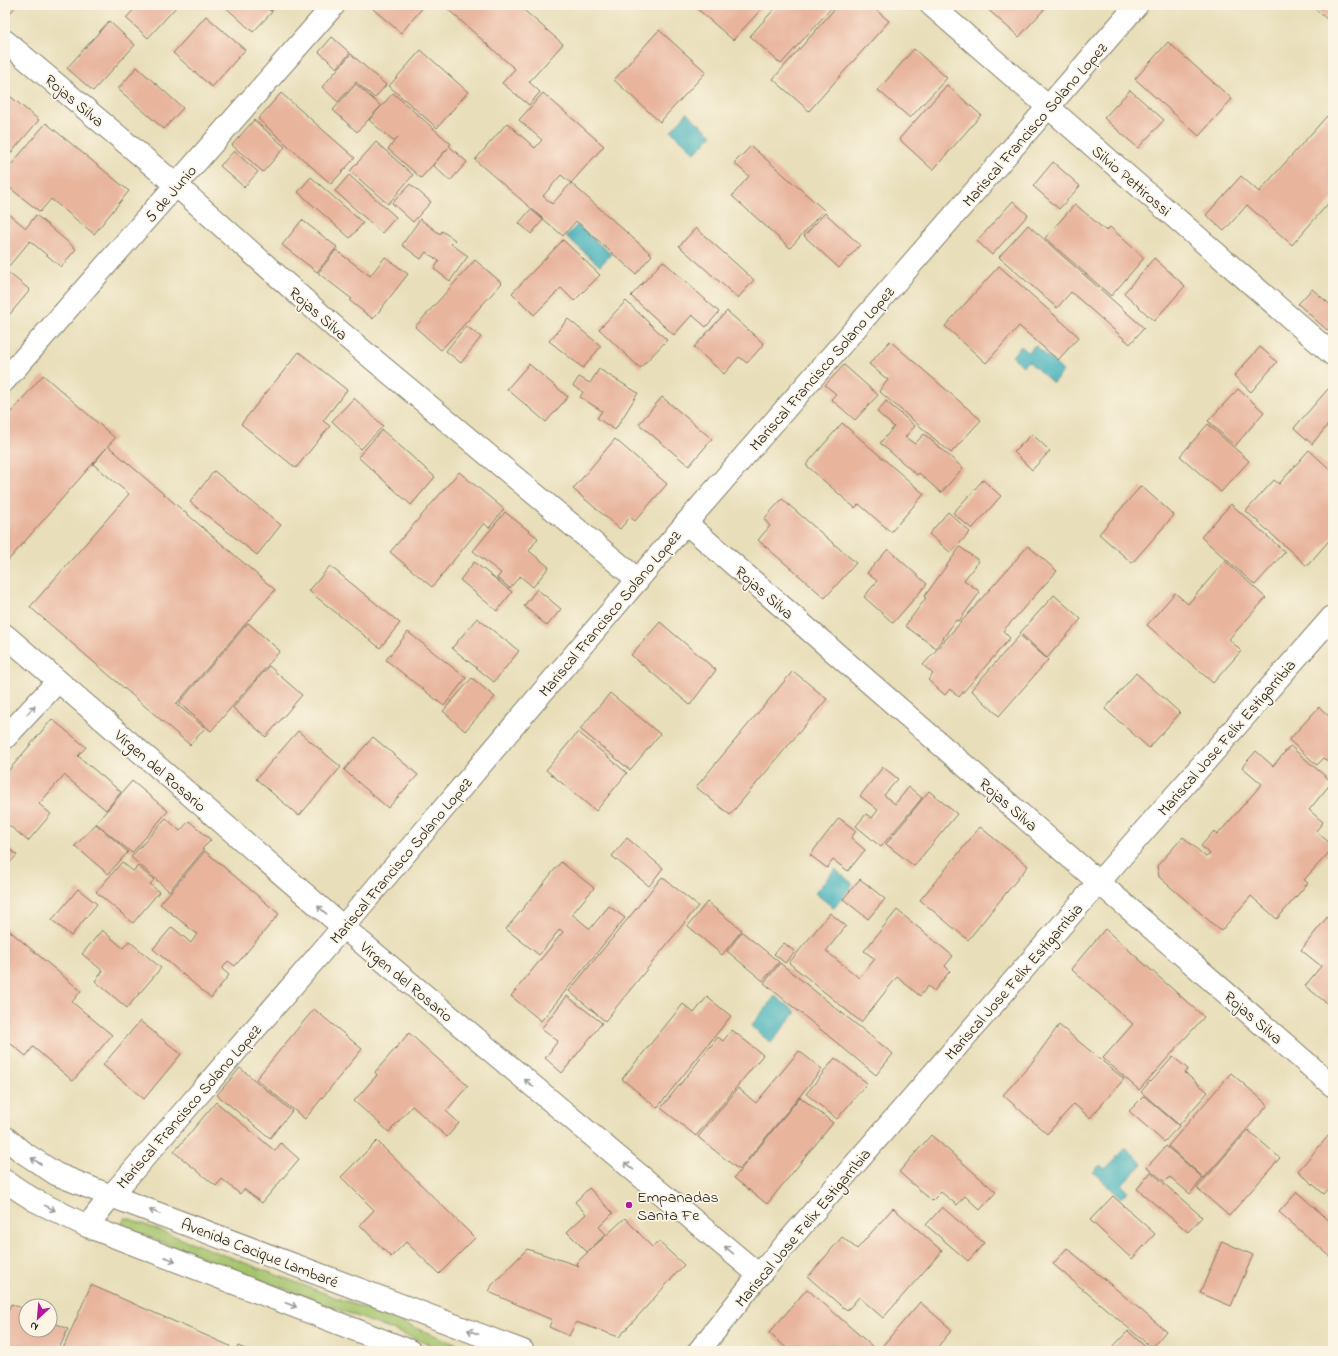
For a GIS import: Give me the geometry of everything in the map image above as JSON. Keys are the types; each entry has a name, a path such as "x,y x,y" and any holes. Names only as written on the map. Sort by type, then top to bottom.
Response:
{"street":[{"name":"5 de Junio","path":"5,380 334,5"},
{"name":"Silvio Pettirossi","path":"931,5 1333,355"},
{"name":"Mariscal Francisco Solano Lopez","path":"87,1226 686,523 1137,5"},
{"name":"Rojas Silva","path":"5,41 176,185 338,330 638,580"},
{"name":"Rojas Silva","path":"686,523 1333,1086"},
{"name":"Mariscal Jose Felix Estigarribia","path":"699,1351 759,1275 1099,882 1333,616"},
{"name":"Virgen del Rosario","path":"5,635 343,927 759,1275"},
{"path":"5,738 58,681"},
{"name":"Avenida Cacique Lambaré","path":"5,1137 21,1151 56,1174 523,1351"},
{"path":"6,1182 34,1200 87,1226 410,1351"}],"green space":[{"path":"125,1218 476,1351 447,1351 123,1227 122,1223"}],"water":[{"path":"687,113 712,135 695,153 671,131"},
{"path":"577,225 611,254 600,266 566,236"},
{"path":"1035,345 1063,371 1053,383 1028,361 1023,366 1012,356 1021,346 1028,352"},
{"path":"835,869 853,884 834,908 815,893"},
{"path":"775,996 796,1012 771,1043 751,1026"},
{"path":"1126,1148 1143,1164 1122,1185 1128,1191 1121,1198 1093,1172 1100,1165 1105,1169"}],"building":[{"path":"5,5 17,5 5,19"},
{"path":"138,5 178,5 148,38 126,18"},
{"path":"223,5 263,5 272,12 253,32"},
{"path":"265,5 277,5 272,11"},
{"path":"377,5 425,5 401,33 373,9"},
{"path":"443,5 518,5 563,44 529,82 540,92 529,105 502,83 515,69"},
{"path":"697,5 765,5 733,40 695,7"},
{"path":"778,5 834,5 781,64 750,36"},
{"path":"838,5 870,5 889,21 809,111 773,79"},
{"path":"983,5 1048,5 1019,37"},
{"path":"1311,5 1333,5 1333,16 1329,21"},
{"path":"206,16 245,50 212,87 173,53"},
{"path":"109,21 135,45 93,91 67,68"},
{"path":"659,30 706,72 660,122 614,80"},
{"path":"332,37 350,53 337,68 319,52"},
{"path":"1168,42 1232,99 1199,136 1135,79"},
{"path":"914,49 947,78 910,118 878,90"},
{"path":"421,50 468,92 437,128 389,86"},
{"path":"351,54 386,85 375,98 356,82 338,102 322,87"},
{"path":"137,67 183,108 164,129 118,89"},
{"path":"356,84 381,106 357,132 333,110"},
{"path":"947,85 981,115 933,170 899,139"},
{"path":"1130,90 1164,120 1138,148 1104,118"},
{"path":"5,92 39,120 5,160"},
{"path":"281,93 355,158 331,184 258,119"},
{"path":"393,93 451,144 449,146 467,162 450,181 433,165 448,148 421,178 388,149 398,137 393,141 369,120"},
{"path":"543,93 604,146 571,183 652,255 636,274 576,221 563,236 475,160 507,123 535,148 542,140 519,120","holes":["561,175 571,183 552,204 543,196"]},
{"path":"1327,116 1333,121 1333,198 1292,245 1247,205 1224,231 1206,215 1241,176 1259,192"},
{"path":"254,120 285,147 263,172 232,145"},
{"path":"46,123 129,191 94,234 51,199 40,212 5,184 5,172"},
{"path":"376,142 413,175 388,204 350,171"},
{"path":"751,146 824,210 790,248 732,196 749,176 734,163"},
{"path":"234,151 258,172 244,187 220,166"},
{"path":"1053,162 1080,186 1059,209 1033,186"},
{"path":"349,175 396,217 382,233 335,191"},
{"path":"311,177 363,223 350,238 298,192"},
{"path":"410,184 431,202 413,222 392,203"},
{"path":"1013,201 1028,215 992,255 977,241"},
{"path":"1075,204 1106,231 1110,227 1144,258 1111,296 1045,238"},
{"path":"531,209 543,220 531,234 519,223"},
{"path":"5,211 26,228 36,215 76,249 61,267 30,241 8,267 5,264"},
{"path":"825,213 860,245 839,268 804,236"},
{"path":"420,219 440,234 442,231 455,240 451,244 468,256 450,281 434,269 439,261 426,252 421,259 402,245"},
{"path":"302,220 337,247 317,272 282,245"},
{"path":"1028,225 1144,328 1130,344 1071,292 1057,308 999,257"},
{"path":"696,228 754,280 738,298 679,246"},
{"path":"563,240 600,275 574,301 561,288 534,315 512,293"},
{"path":"336,250 370,276 385,257 408,274 373,319 350,301 352,299 318,273"},
{"path":"1154,258 1185,286 1154,321 1124,293"},
{"path":"475,260 502,283 441,350 415,327"},
{"path":"663,261 719,312 706,327 692,315 674,335 631,296"},
{"path":"999,266 1079,337 1058,360 1019,326 986,363 945,326"},
{"path":"5,270 30,290 5,320"},
{"path":"1312,289 1333,307 1333,324 1327,330 1298,304"},
{"path":"626,301 667,340 640,368 599,329"},
{"path":"727,311 764,344 747,363 739,357 724,374 694,347"},
{"path":"568,319 601,346 583,368 549,341"},
{"path":"466,326 481,337 461,363 446,351"},
{"path":"890,341 981,420 951,453 879,391 888,380 869,364"},
{"path":"1260,347 1277,362 1251,392 1234,376"},
{"path":"299,352 347,390 323,421 330,426 296,468 241,424"},
{"path":"529,364 568,397 546,422 507,389"},
{"path":"844,365 878,395 855,420 831,399 836,394 825,385"},
{"path":"599,369 638,393 615,430 597,418 602,411 580,397 583,392 573,386 579,377 590,383"},
{"path":"43,375 115,438 5,564 5,419"},
{"path":"1238,389 1264,412 1235,446 1208,421"},
{"path":"1328,389 1333,393 1333,419 1312,444 1294,428"},
{"path":"662,397 712,439 689,466 639,424"},
{"path":"354,398 383,426 361,449 332,421"},
{"path":"886,401 915,426 905,437 915,444 924,434 963,468 941,493 919,473 917,475 880,443 894,427 877,412"},
{"path":"842,423 924,494 891,532 859,504 855,508 806,465"},
{"path":"1208,424 1249,461 1221,492 1180,456"},
{"path":"382,430 435,477 411,505 358,457"},
{"path":"1032,434 1050,451 1032,470 1014,452"},
{"path":"615,439 667,484 635,521 630,517 620,529 573,489"},
{"path":"108,446 275,590 176,704 205,728 190,745 30,607 129,494 93,464"},
{"path":"1309,450 1333,472 1333,536 1307,566 1246,511 1274,480 1279,484"},
{"path":"214,471 281,525 257,555 190,502"},
{"path":"459,472 504,509 489,528 484,523 432,587 390,552"},
{"path":"983,480 1001,496 972,529 953,513"},
{"path":"1141,486 1174,515 1132,563 1099,534"},
{"path":"782,499 856,563 825,598 758,540 770,526 764,519"},
{"path":"1231,504 1285,552 1255,585 1201,537"},
{"path":"505,512 538,538 529,551 549,567 533,587 520,576 510,588 497,578 501,573 473,551"},
{"path":"948,512 970,532 951,553 929,534"},
{"path":"1028,546 1057,571 1003,631 1010,638 959,697 950,689 945,695 928,680 933,674 923,665"},
{"path":"960,547 979,561 964,580 980,592 959,621 956,620 936,648 905,626 926,598 924,597"},
{"path":"888,549 927,584 893,623 864,597 877,581 867,573"},
{"path":"1225,561 1266,598 1229,639 1241,651 1213,683 1147,625 1175,593 1188,604"},
{"path":"474,562 512,592 497,611 460,580"},
{"path":"330,566 400,623 380,648 309,591"},
{"path":"537,589 561,609 547,626 524,606"},
{"path":"1054,595 1081,619 1047,658 1020,633"},
{"path":"477,618 519,651 494,682 452,648"},
{"path":"660,622 716,670 690,705 631,655"},
{"path":"248,623 280,651 211,731 179,703"},
{"path":"408,632 466,678 444,706 386,660"},
{"path":"1020,635 1048,660 999,716 971,690"},
{"path":"269,666 302,695 266,737 233,708"},
{"path":"793,671 827,699 730,815 696,787"},
{"path":"1136,673 1180,713 1149,748 1105,709"},
{"path":"472,678 495,697 465,731 443,711"},
{"path":"610,693 660,734 630,770 580,729"},
{"path":"1319,707 1333,720 1333,766 1324,758 1317,765 1289,740"},
{"path":"52,719 86,747 78,756 121,792 106,810 64,775 39,804 51,814 28,841 5,822 5,775"},
{"path":"298,731 341,767 299,816 256,779"},
{"path":"578,732 627,773 596,811 546,770"},
{"path":"373,737 418,775 388,808 344,770"},
{"path":"1290,746 1332,782 1309,810 1323,822 1316,831 1333,846 1333,848 1304,880 1308,883 1277,919 1251,896 1221,931 1159,877 1157,866 1183,837 1206,857 1210,854 1201,846 1214,831 1217,835 1262,784 1242,767 1256,751 1273,766"},
{"path":"883,767 898,779 884,795 895,804 909,787 922,798 881,847 856,826 866,814 872,818 878,810 860,796"},
{"path":"132,781 168,811 132,853 96,823"},
{"path":"929,791 957,814 914,866 886,844"},
{"path":"166,818 180,831 189,821 211,840 202,849 204,850 169,891 131,857"},
{"path":"839,818 856,831 851,838 865,850 848,871 833,860 827,868 810,855"},
{"path":"96,824 128,852 108,874 75,846"},
{"path":"980,827 1028,866 968,940 920,900"},
{"path":"627,838 663,868 649,886 612,856"},
{"path":"5,845 17,855 5,868"},
{"path":"205,851 279,914 235,966 228,961 222,969 229,975 211,998 153,949 172,927 191,943 197,934 160,904"},
{"path":"122,862 133,871 138,866 154,880 150,884 159,892 133,923 96,892"},
{"path":"561,862 594,888 572,914 590,929 609,906 625,918 541,1021 511,996 563,932 560,929 539,955 506,929"},
{"path":"662,877 698,906 605,1021 569,991"},
{"path":"860,879 885,899 868,919 843,899"},
{"path":"78,889 97,904 71,936 52,920"},
{"path":"707,902 742,930 722,955 688,926"},
{"path":"897,910 953,956 945,966 950,971 934,991 928,986 920,996 897,977 861,1022 789,963 830,913 846,926 826,951 859,978 875,959 864,951"},
{"path":"1328,916 1333,920 1333,1008 1305,986 1321,966 1301,950"},
{"path":"5,927 81,991 72,1002 112,1035 73,1081 33,1047 26,1056 5,1039"},
{"path":"1105,929 1204,1017 1139,1090 1103,1058 1133,1024 1071,969"},
{"path":"102,930 123,948 129,941 161,968 127,1008 95,981 103,971 82,954"},
{"path":"742,932 779,962 763,981 727,951"},
{"path":"784,943 795,952 785,963 774,954"},
{"path":"780,963 893,1054 876,1075 764,983"},
{"path":"567,996 602,1023 562,1073 545,1058 558,1041 541,1029"},
{"path":"707,997 731,1016 657,1108 622,1079 683,1004 694,1013"},
{"path":"314,1009 362,1049 305,1119 256,1079"},
{"path":"140,1021 181,1054 144,1099 103,1065"},
{"path":"1059,1025 1124,1079 1090,1118 1074,1104 1047,1134 1003,1095 1030,1065"},
{"path":"732,1030 763,1055 696,1136 661,1108 718,1037 723,1041"},
{"path":"409,1033 468,1086 446,1111 459,1123 447,1137 412,1106 389,1132 354,1101 377,1075 375,1072"},
{"path":"799,1051 822,1069 739,1170 698,1137 738,1088 756,1103"},
{"path":"1173,1057 1188,1069 1185,1073 1208,1092 1179,1125 1141,1092"},
{"path":"835,1058 867,1083 837,1119 806,1094"},
{"path":"240,1068 292,1111 270,1138 217,1095"},
{"path":"1231,1073 1268,1105 1204,1178 1168,1146"},
{"path":"1144,1096 1179,1126 1164,1142 1129,1111"},
{"path":"800,1097 833,1123 767,1204 734,1178"},
{"path":"216,1102 275,1151 281,1143 299,1159 262,1203 244,1189 240,1194 222,1179 216,1186 174,1152"},
{"path":"1248,1130 1280,1158 1229,1216 1197,1188"},
{"path":"931,1135 996,1192 980,1210 965,1196 957,1205 941,1192 932,1201 899,1172"},
{"path":"1329,1135 1333,1139 1333,1184 1324,1194 1298,1171"},
{"path":"377,1141 475,1238 439,1274 406,1242 391,1257 360,1225 374,1210 341,1177"},
{"path":"1166,1146 1203,1178 1190,1194 1170,1177 1165,1182 1147,1167"},
{"path":"1151,1172 1202,1217 1188,1232 1137,1189"},
{"path":"589,1188 613,1213 599,1227 606,1234 587,1252 567,1232 586,1214 575,1202"},
{"path":"1297,1192 1333,1224 1333,1259 1279,1212"},
{"path":"1113,1196 1155,1234 1132,1259 1090,1220"},
{"path":"942,1207 984,1243 968,1261 926,1225"},
{"path":"893,1208 942,1251 883,1318 859,1297 847,1311 808,1277 842,1237 857,1249"},
{"path":"625,1218 652,1247 659,1242 684,1265 619,1337 576,1322 569,1336 549,1327 552,1320 489,1292 492,1285 527,1249 579,1266 576,1263"},
{"path":"1222,1241 1253,1255 1231,1306 1200,1293"},
{"path":"1067,1248 1166,1331 1152,1348 1053,1264"},
{"path":"91,1285 230,1346 228,1351 62,1351"},
{"path":"807,1289 873,1347 869,1351 790,1351 769,1333"},
{"path":"920,1302 952,1330 934,1351 878,1351"},
{"path":"11,1304 18,1307 18,1338 58,1338 58,1325 68,1329 58,1351 5,1351 5,1318"},
{"path":"1128,1331 1150,1351 1109,1351"},
{"path":"238,1346 250,1351 236,1351"}],"place":[{"name":"Empanadas Santa Fe","path":"629,1205"}]}
